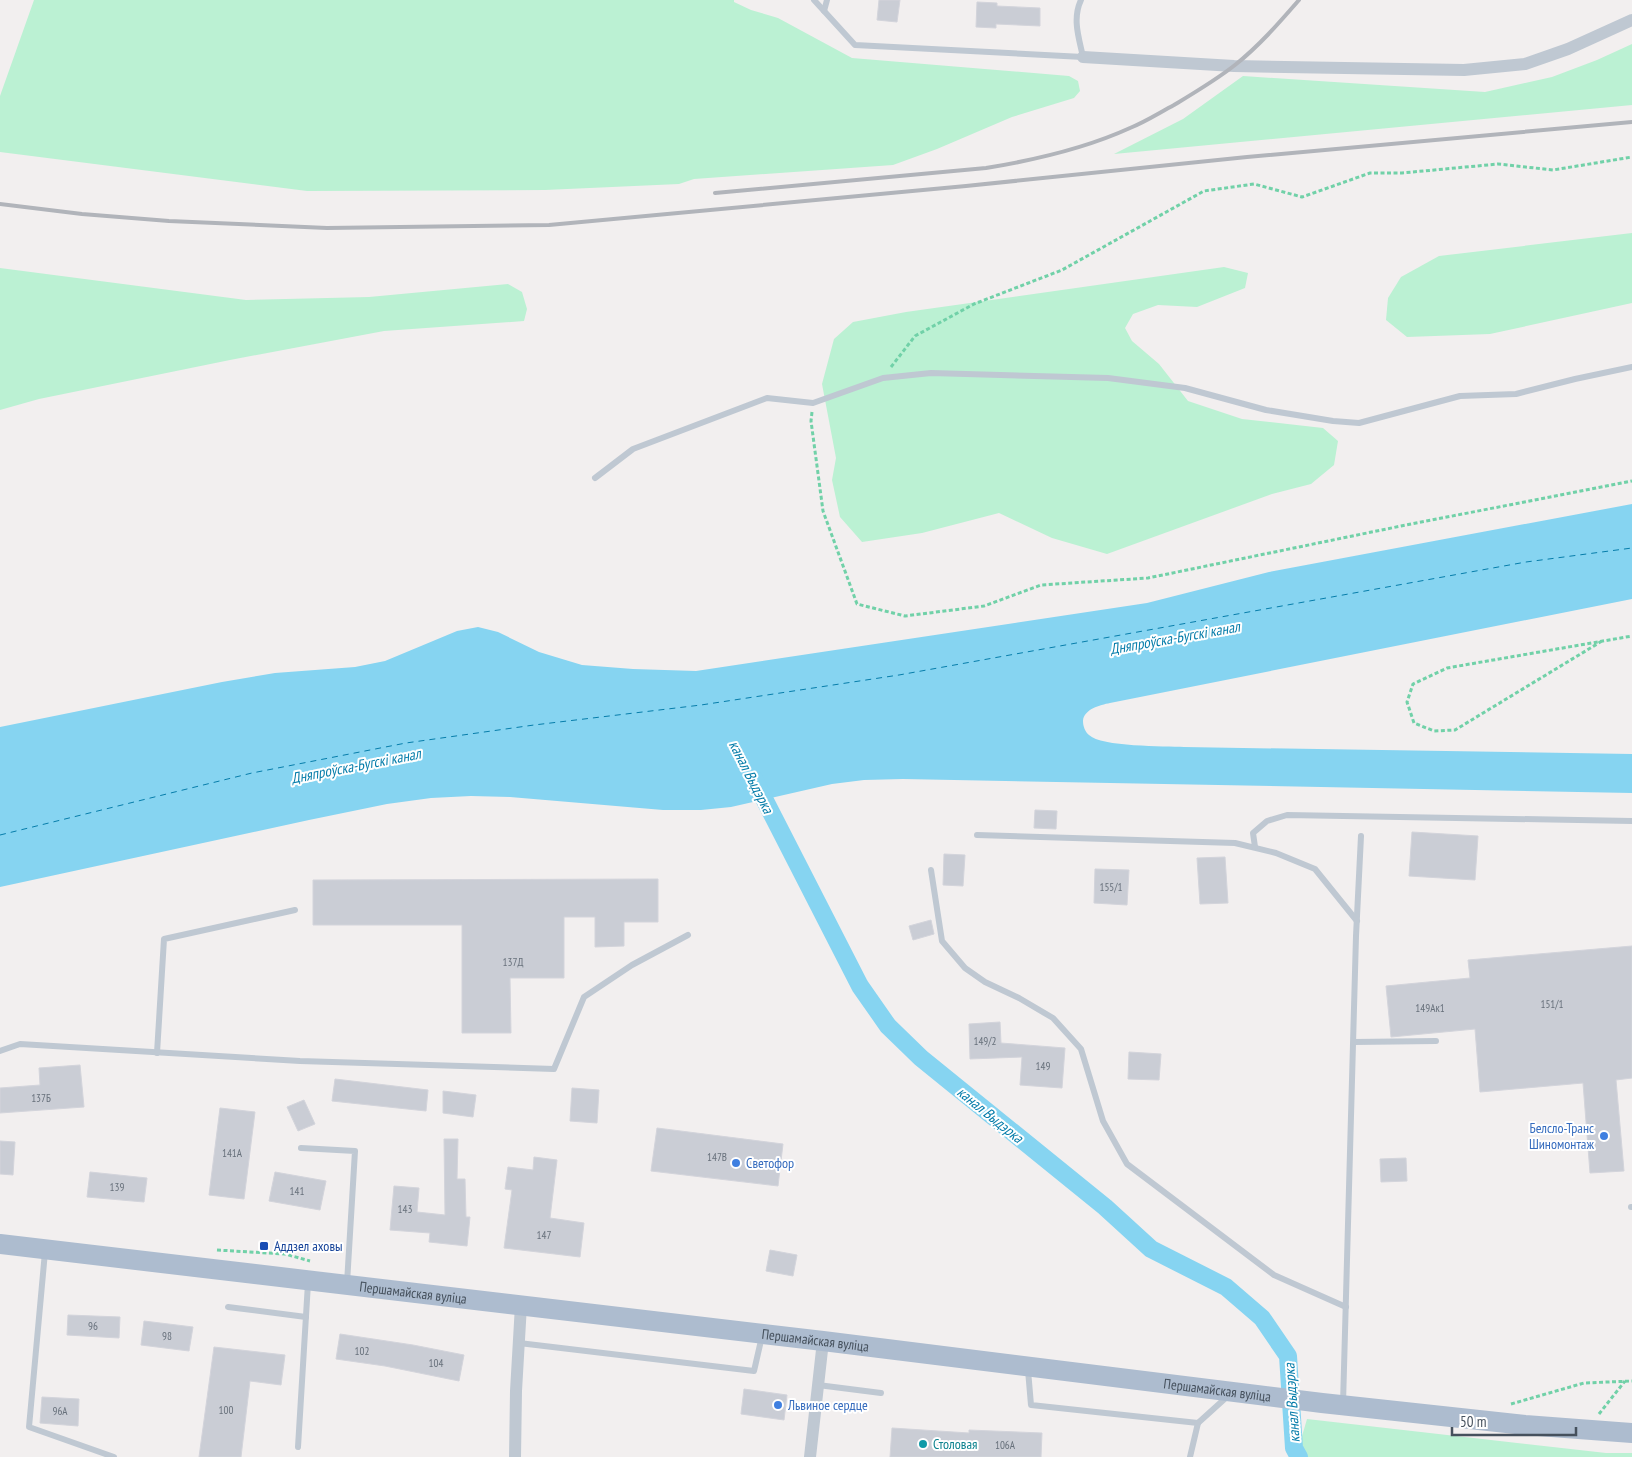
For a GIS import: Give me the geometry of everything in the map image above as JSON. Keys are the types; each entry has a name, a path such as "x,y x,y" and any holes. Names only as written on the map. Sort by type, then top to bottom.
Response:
{"main road":[{"name":"Першамайская вуліца","path":"0,1244 823,1340 1322,1403 1525,1426 1632,1433"}],"street":[{"path":"1082,57 1234,66 1464,70 1525,64 1568,49 1632,20"},
{"path":"515,1457 516,1390 521,1305"},
{"path":"810,1457 823,1340"}],"lane":[{"path":"814,0 855,45 1082,57 1076,26 1076,10 1081,0"},
{"path":"824,11 826,0"},
{"path":"594,478 633,449 767,398 813,402 884,378 931,373 1108,378 1185,388 1266,410 1333,421 1359,423 1460,396 1516,394 1632,367"},
{"path":"1255,847 1253,833 1267,821 1287,815 1632,821"},
{"path":"977,835 1235,842 1276,852 1315,869 1357,921"},
{"path":"1343,1405 1361,836"},
{"path":"931,870 942,941 965,968 986,982 1019,998 1053,1018 1082,1049 1103,1121 1127,1164 1274,1275 1346,1307"},
{"path":"157,1053 164,940 295,910"},
{"path":"0,1051 20,1044 300,1061 554,1069 584,997 632,965 688,935"},
{"path":"1354,1042 1436,1041"},
{"path":"301,1148 355,1152 347,1284"},
{"path":"46,1248 29,1427 114,1457"},
{"path":"298,1447 308,1280"},
{"path":"228,1307 306,1317"},
{"path":"518,1343 754,1371 763,1334"},
{"path":"1028,1367 1031,1405 1198,1423"},
{"path":"818,1385 882,1393"},
{"path":"1190,1457 1198,1423 1233,1392"}],"path":[{"path":"884,378 915,336 974,304 1062,270 1204,191 1254,184 1302,197 1370,173 1402,173 1498,164 1553,170 1632,157"},
{"path":"813,402 811,421 823,511 857,604 906,616 984,606 1041,585 1148,578 1632,481"},
{"path":"1602,641 1455,730 1434,730 1414,723 1407,702 1413,684 1448,668 1602,641 1632,636"},
{"path":"1598,1415 1625,1381"},
{"path":"1509,1405 1584,1383 1632,1381"}],"green space":[{"path":"34,0 734,0 734,2 751,10 778,18 852,58 1069,76 1078,81 1080,91 1074,98 1012,117 937,149 893,165 694,179 679,184 545,190 307,191 0,152 0,96"},
{"path":"1632,44 1632,105 1114,154 1183,119 1243,76 1485,92 1552,77"},
{"path":"1632,233 1632,303 1490,334 1407,337 1386,320 1388,298 1401,277 1439,256"},
{"path":"1224,267 1248,273 1245,288 1197,307 1158,305 1133,314 1125,328 1132,341 1159,364 1188,401 1242,419 1323,428 1338,441 1334,465 1311,484 1272,494 1107,554 1052,538 999,513 922,533 862,542 840,517 832,480 836,458 822,384 834,339 853,322 906,312"},
{"path":"0,268 246,300 369,297 508,284 522,292 527,309 524,321 384,331 39,399 0,410"},
{"path":"1307,1419 1606,1453 1632,1453 1632,1457 1308,1457 1300,1443"}],"water":[{"name":"Дняпроўска-Бугскі канал","path":"1632,504 1632,599 1097,706 1086,713 1083,721 1086,732 1096,739 1134,745 1632,754 1632,793 903,779 864,780 832,784 731,807 701,810 663,810 510,797 431,798 387,804 309,820 0,887 0,727 222,682 275,673 355,667 385,661 457,631 478,627 498,632 539,652 582,665 696,671 1147,603 1269,572"}],"building":[{"path":"879,0 900,0 897,22 877,20"},
{"path":"977,2 997,3 997,6 1040,8 1040,26 996,24 996,28 976,27"},
{"path":"1035,810 1057,811 1056,829 1034,828"},
{"path":"1412,832 1478,836 1475,880 1409,876"},
{"path":"944,854 965,855 963,886 943,885"},
{"path":"1225,857 1228,903 1200,904 1197,858"},
{"path":"1095,869 1129,870 1127,905 1094,903"},
{"path":"658,879 658,922 624,922 624,946 595,947 595,917 564,917 564,978 510,978 511,1033 462,1033 462,925 313,925 313,880"},
{"path":"931,920 934,934 913,940 909,926"},
{"path":"1632,946 1632,1078 1616,1080 1624,1171 1590,1173 1583,1083 1480,1092 1475,1029 1391,1037 1386,986 1470,978 1468,960"},
{"path":"1000,1022 1001,1043 1065,1048 1062,1088 1020,1085 1022,1057 970,1059 969,1024"},
{"path":"1129,1052 1161,1054 1159,1080 1128,1079"},
{"path":"80,1065 84,1107 0,1113 0,1088 40,1085 39,1068"},
{"path":"335,1079 428,1090 426,1111 332,1101"},
{"path":"572,1088 599,1090 597,1123 570,1121"},
{"path":"443,1091 476,1095 473,1117 443,1113"},
{"path":"304,1100 315,1124 298,1131 287,1107"},
{"path":"220,1108 255,1112 244,1199 209,1195"},
{"path":"657,1128 783,1144 778,1186 651,1171"},
{"path":"444,1139 458,1139 457,1179 465,1179 466,1217 470,1217 467,1246 429,1242 430,1233 390,1230 394,1186 419,1188 417,1212 445,1215"},
{"path":"0,1141 15,1142 13,1175 0,1174"},
{"path":"534,1157 557,1160 550,1218 584,1223 580,1257 504,1248 512,1190 505,1189 508,1167 533,1170"},
{"path":"1406,1158 1407,1181 1381,1182 1380,1159"},
{"path":"90,1172 147,1178 144,1202 87,1197"},
{"path":"275,1172 326,1181 320,1210 269,1201"},
{"path":"770,1250 797,1255 793,1276 766,1271"},
{"path":"68,1315 120,1317 119,1338 67,1335"},
{"path":"144,1321 193,1327 189,1351 141,1345"},
{"path":"340,1334 464,1355 459,1381 385,1366 336,1359"},
{"path":"214,1347 285,1355 281,1385 250,1381 241,1457 199,1457"},
{"path":"744,1389 787,1395 784,1420 741,1414"},
{"path":"42,1397 79,1399 78,1426 40,1423"},
{"path":"892,1428 969,1433 969,1430 1042,1433 1041,1457 890,1457"}],"waterway":[{"name":"канал Выдэрка","path":"754,779 860,986 888,1026 921,1058 1105,1207 1151,1249 1226,1287 1262,1318 1288,1356 1294,1448 1299,1457"}],"ferry route":[{"path":"0,835 252,773 406,743 701,705 899,675 1526,562 1632,548"}],"railway":[{"path":"715,193 986,168 1077,148 1136,126 1205,86 1244,58 1299,0"},
{"path":"0,204 82,214 169,221 327,228 549,225 966,186 1247,157 1632,122"}],"place":[{"name":"Белсло-Транс Шиномонтаж","path":"1604,1136"},
{"name":"Светофор","path":"736,1163"},
{"name":"Аддзел аховы","path":"264,1246"},
{"name":"Львиное сердце","path":"778,1405"},
{"name":"Столовая","path":"923,1444"}]}
